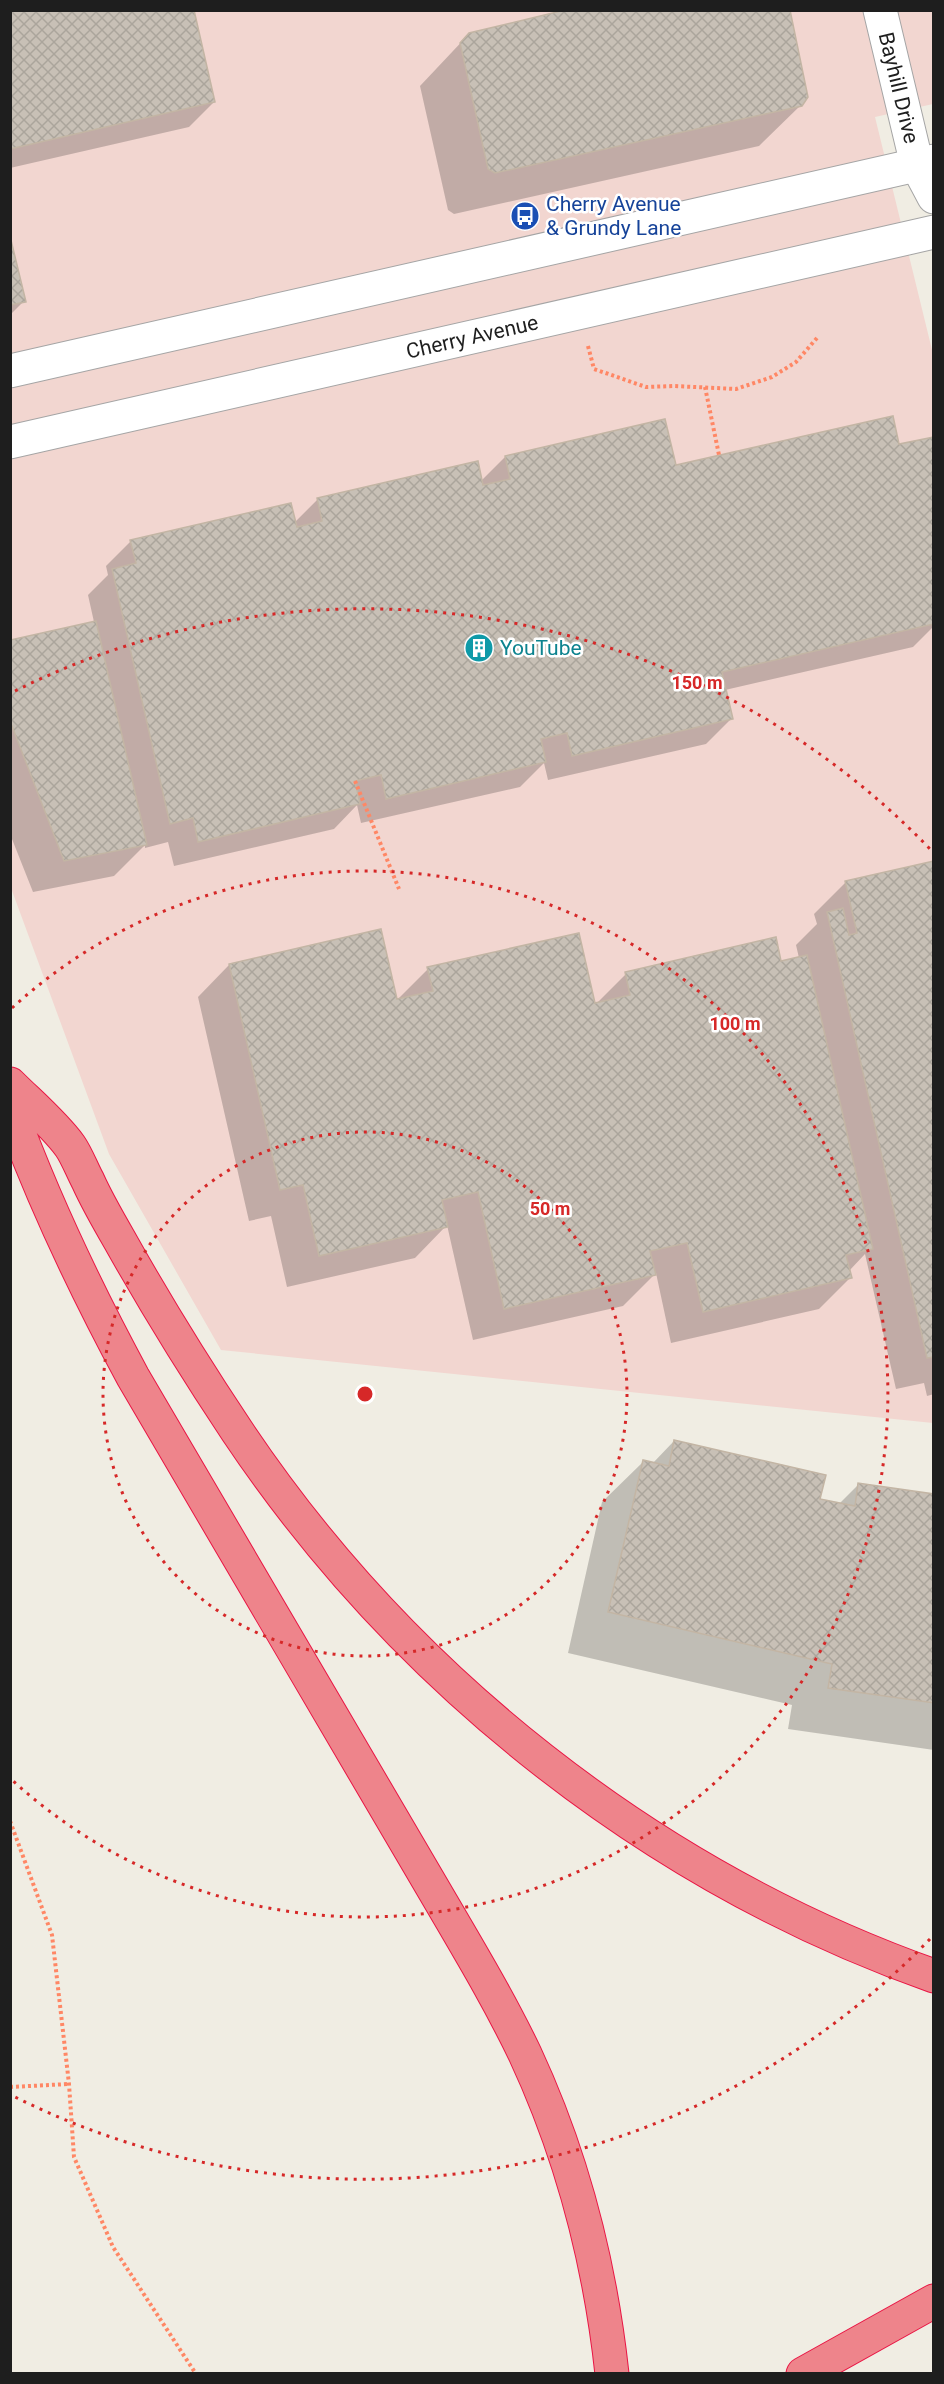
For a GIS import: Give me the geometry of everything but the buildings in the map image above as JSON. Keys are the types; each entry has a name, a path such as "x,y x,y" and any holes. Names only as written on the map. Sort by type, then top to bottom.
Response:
{"highway":[{"path":"10,1083 70,1146 96,1199 154,1299 257,1460 302,1520 359,1588 434,1665 490,1717 551,1766 614,1812 678,1853 742,1890 813,1925 933,1976"},
{"path":"10,1109 29,1161 61,1235 94,1305 133,1377 466,1945 525,2054 556,2128 578,2194 598,2274 612,2373"},
{"path":"803,2373 933,2301"}],"street":[{"name":"Bayhill Drive","path":"880,10 933,197"},
{"path":"10,371 925,163"},
{"name":"Cherry Avenue","path":"10,442 933,232"}],"path":[{"path":"594,369 646,387 736,389 772,377 796,362 817,338"},
{"path":"705,387 719,455"},
{"path":"355,781 399,889"},
{"path":"10,1821 52,1935 69,2084 74,2157 113,2247 196,2373"},
{"path":"10,2087 69,2084"}],"shaded area":[{"name":"YouTube","path":"11,11 933,11 933,104 875,117 934,358 933,1423 221,1350 109,1154 11,888"}],"place":[{"name":"Cherry Avenue & Grundy Lane","path":"525,216"},
{"name":"YouTube","path":"479,648"}]}
